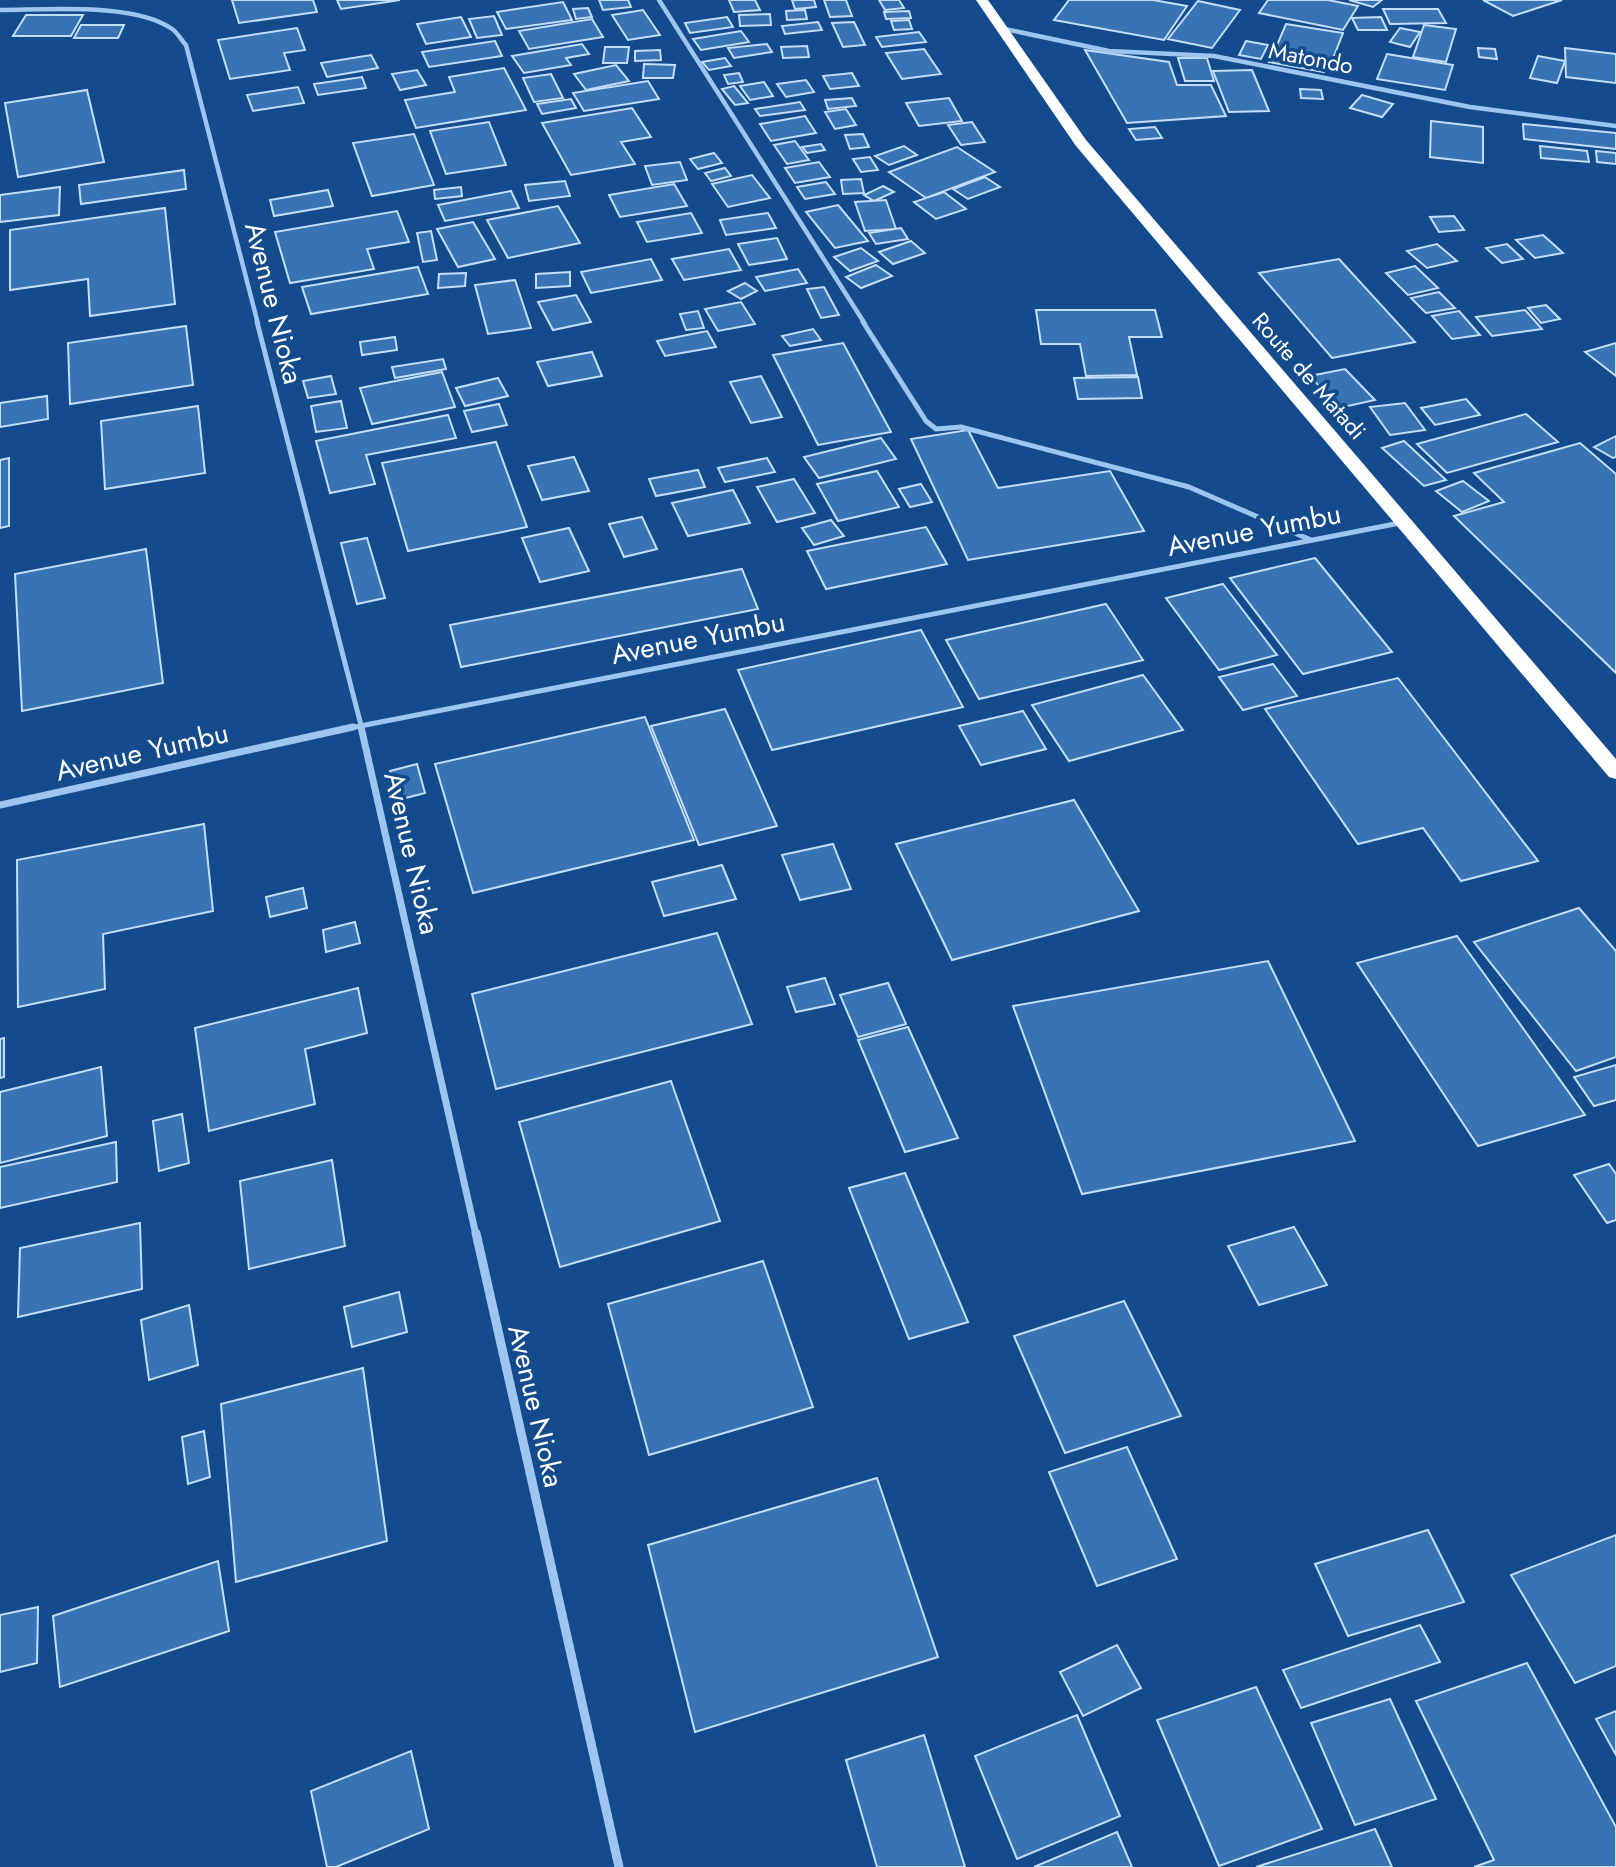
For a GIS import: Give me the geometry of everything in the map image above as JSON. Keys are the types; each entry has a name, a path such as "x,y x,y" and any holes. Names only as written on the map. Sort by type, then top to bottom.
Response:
{"highway":[{"name":"Route de Matadi","path":"982,0 1081,143 1616,772"}],"street":[{"path":"659,0 926,421 936,429 961,427 1189,487 1311,540"},
{"name":"Avenue Nioka","path":"0,10 111,12 148,18 172,29 186,45 361,725 618,1867"},
{"name":"Matondo","path":"999,28 1109,51 1214,56 1470,107 1616,126"},
{"name":"Avenue Yumbu","path":"0,806 361,725 1405,522"}],"building":[{"path":"232,0 313,0 317,12 239,23"},
{"path":"337,0 400,0 341,9"},
{"path":"599,0 628,0 631,7 603,10"},
{"path":"729,0 755,0 760,10 734,12"},
{"path":"792,0 814,0 816,7 795,9"},
{"path":"824,0 846,0 852,16 830,17"},
{"path":"879,0 899,0 904,8 885,10"},
{"path":"1069,0 1153,0 1187,6 1164,40 1054,20"},
{"path":"1268,0 1328,0 1358,6 1343,30 1259,13"},
{"path":"1349,0 1382,0 1373,7"},
{"path":"1483,0 1562,0 1513,16"},
{"path":"1198,1 1240,10 1212,48 1168,39"},
{"path":"563,2 572,20 506,29 497,12"},
{"path":"588,8 592,17 576,19 573,9"},
{"path":"1383,9 1438,9 1446,23 1390,24"},
{"path":"643,10 660,35 628,40 612,15"},
{"path":"805,10 807,19 787,20 786,11"},
{"path":"909,11 911,18 886,19 884,12"},
{"path":"770,14 771,25 740,26 739,15"},
{"path":"26,15 83,15 71,36 13,36"},
{"path":"494,16 502,35 477,38 469,19"},
{"path":"461,17 471,37 426,44 417,24"},
{"path":"727,17 733,27 690,33 685,23"},
{"path":"1381,17 1387,30 1358,30 1352,18"},
{"path":"592,19 603,37 529,49 519,31"},
{"path":"909,20 912,29 894,30 891,21"},
{"path":"818,22 822,30 785,34 782,26"},
{"path":"854,22 865,45 843,47 832,23"},
{"path":"1286,24 1343,33 1332,61 1274,52"},
{"path":"81,25 124,25 118,38 74,38"},
{"path":"1424,25 1456,29 1446,62 1413,57"},
{"path":"297,28 305,50 284,53 290,70 230,79 218,40"},
{"path":"1400,28 1420,32 1410,47 1390,42"},
{"path":"741,31 749,42 701,50 693,39"},
{"path":"919,32 926,42 882,47 876,37"},
{"path":"495,41 502,56 429,67 422,52"},
{"path":"1246,41 1268,45 1261,59 1239,55"},
{"path":"582,44 589,54 566,58 571,65 524,73 512,56"},
{"path":"767,44 772,52 734,58 728,48"},
{"path":"807,46 809,57 783,58 781,47"},
{"path":"605,47 629,47 627,63 603,63"},
{"path":"1478,48 1495,49 1497,59 1479,57"},
{"path":"1565,48 1616,54 1616,83 1566,77"},
{"path":"924,49 941,74 902,79 886,53"},
{"path":"660,50 661,60 635,61 635,51"},
{"path":"1085,50 1169,62 1177,85 1211,85 1226,116 1127,123"},
{"path":"1387,54 1453,65 1445,90 1377,79"},
{"path":"371,55 378,68 327,77 321,63"},
{"path":"1273,55 1327,64 1324,72 1269,62"},
{"path":"1538,56 1565,61 1557,83 1530,78"},
{"path":"725,58 731,66 709,70 702,62"},
{"path":"1178,58 1207,58 1214,81 1185,81"},
{"path":"644,64 675,65 673,78 643,78"},
{"path":"616,65 629,81 586,90 574,74"},
{"path":"504,68 526,110 416,128 405,100 455,92 449,77"},
{"path":"417,70 426,85 400,90 392,74"},
{"path":"1252,70 1269,111 1229,112 1213,71"},
{"path":"739,73 743,82 728,84 724,75"},
{"path":"852,73 859,86 830,89 823,76"},
{"path":"551,74 563,98 534,102 523,78"},
{"path":"362,77 366,88 318,95 314,84"},
{"path":"806,80 814,92 786,97 777,84"},
{"path":"648,81 659,99 584,111 573,93"},
{"path":"764,82 773,96 750,100 740,86"},
{"path":"734,86 748,103 735,105 722,89"},
{"path":"298,87 304,103 253,111 247,95"},
{"path":"1300,89 1321,90 1323,99 1301,98"},
{"path":"87,90 104,162 18,177 5,103"},
{"path":"1362,95 1393,104 1382,117 1350,108"},
{"path":"852,98 856,106 828,109 825,100"},
{"path":"949,98 962,121 919,126 906,103"},
{"path":"571,99 576,108 542,114 537,104"},
{"path":"800,102 805,110 760,116 755,109"},
{"path":"632,108 651,137 621,142 635,164 571,175 542,123"},
{"path":"846,109 856,125 835,129 825,112"},
{"path":"805,116 816,133 771,141 760,124"},
{"path":"1431,121 1483,127 1483,163 1430,157"},
{"path":"489,122 506,165 446,174 430,131"},
{"path":"972,122 985,142 961,145 948,125"},
{"path":"1523,124 1616,133 1616,149 1524,139"},
{"path":"1155,127 1162,138 1136,140 1129,129"},
{"path":"414,134 434,185 372,196 353,143"},
{"path":"863,134 869,147 850,149 845,135"},
{"path":"795,141 809,160 787,164 774,145"},
{"path":"821,144 825,150 807,153 802,147"},
{"path":"904,146 917,155 889,165 875,156"},
{"path":"1540,146 1587,151 1589,162 1541,158"},
{"path":"957,147 995,172 926,198 889,172"},
{"path":"1596,151 1616,153 1616,164 1597,162"},
{"path":"714,153 722,163 698,169 690,159"},
{"path":"870,157 878,170 861,172 853,159"},
{"path":"680,162 687,180 652,185 645,166"},
{"path":"819,162 830,177 795,183 785,168"},
{"path":"725,168 731,176 711,181 705,173"},
{"path":"184,170 186,189 81,204 79,185"},
{"path":"752,175 770,198 728,207 712,184"},
{"path":"985,177 1000,187 968,199 953,189"},
{"path":"861,179 864,193 843,194 841,180"},
{"path":"565,181 570,196 529,201 525,185"},
{"path":"826,182 835,194 805,199 797,187"},
{"path":"674,184 687,206 620,217 609,195"},
{"path":"883,186 894,192 874,201 864,195"},
{"path":"60,187 59,215 0,222 0,195"},
{"path":"461,187 462,196 435,199 434,190"},
{"path":"328,190 333,206 274,216 270,200"},
{"path":"511,191 519,208 445,221 438,205"},
{"path":"944,192 966,209 936,219 914,202"},
{"path":"886,200 896,229 865,231 855,202"},
{"path":"838,205 868,241 835,248 806,212"},
{"path":"558,206 580,243 508,258 487,220"},
{"path":"165,208 175,304 90,316 88,279 10,290 10,230"},
{"path":"397,211 409,242 367,249 374,269 290,283 275,232"},
{"path":"691,213 702,233 647,242 637,222"},
{"path":"768,213 776,228 726,235 720,220"},
{"path":"1454,216 1464,230 1439,232 1430,217"},
{"path":"473,222 495,259 458,267 437,229"},
{"path":"901,228 908,239 876,244 869,233"},
{"path":"431,231 437,260 423,262 417,233"},
{"path":"1543,235 1563,253 1535,258 1516,240"},
{"path":"777,238 787,259 749,265 738,244"},
{"path":"911,241 925,253 893,264 879,252"},
{"path":"1437,244 1457,261 1427,268 1407,251"},
{"path":"1507,244 1523,259 1502,263 1486,248"},
{"path":"861,248 878,261 850,271 834,257"},
{"path":"729,249 741,270 684,280 672,259"},
{"path":"651,259 662,280 591,293 581,272"},
{"path":"1339,259 1415,342 1332,358 1259,273"},
{"path":"876,265 892,276 861,288 846,277"},
{"path":"1415,266 1438,288 1408,295 1386,273"},
{"path":"418,267 428,294 311,314 302,287"},
{"path":"798,269 807,283 765,291 756,277"},
{"path":"570,272 570,286 536,288 536,274"},
{"path":"466,273 465,286 438,288 439,274"},
{"path":"515,280 531,328 488,334 475,285"},
{"path":"745,283 757,291 741,299 728,291"},
{"path":"824,287 839,315 821,318 807,289"},
{"path":"1439,292 1455,308 1426,313 1411,298"},
{"path":"576,295 591,322 553,330 538,302"},
{"path":"741,302 755,324 718,331 705,309"},
{"path":"1546,305 1560,319 1541,323 1528,308"},
{"path":"1036,310 1155,310 1162,337 1129,337 1137,375 1086,376 1080,344 1041,344"},
{"path":"1525,310 1542,329 1492,336 1476,317"},
{"path":"698,311 704,328 686,330 680,314"},
{"path":"1459,311 1480,335 1452,339 1432,316"},
{"path":"186,326 193,385 70,404 68,343"},
{"path":"813,329 821,340 790,346 782,336"},
{"path":"707,331 716,347 665,356 657,341"},
{"path":"395,337 397,350 362,355 360,342"},
{"path":"843,343 891,432 818,445 773,355"},
{"path":"1616,343 1616,376 1585,352"},
{"path":"592,352 602,376 548,386 537,362"},
{"path":"443,359 446,369 395,378 392,367"},
{"path":"1345,369 1375,400 1339,408 1310,376"},
{"path":"442,372 455,407 372,424 360,388"},
{"path":"331,376 336,394 308,398 303,381"},
{"path":"761,376 782,417 751,423 730,382"},
{"path":"1138,377 1142,398 1078,399 1074,378"},
{"path":"498,378 508,396 465,406 456,388"},
{"path":"47,396 48,419 0,427 0,403"},
{"path":"1466,399 1480,415 1435,425 1421,408"},
{"path":"341,401 347,428 316,432 311,406"},
{"path":"1405,403 1425,430 1390,435 1370,407"},
{"path":"499,404 507,425 472,432 464,411"},
{"path":"198,406 205,473 105,489 101,421"},
{"path":"1526,414 1558,442 1447,473 1417,444"},
{"path":"448,415 456,438 366,455 375,484 330,493 316,441"},
{"path":"968,430 998,488 1110,471 1144,531 968,560 911,439"},
{"path":"1616,436 1616,457 1613,458 1594,447"},
{"path":"881,438 896,459 819,478 804,457"},
{"path":"1404,441 1446,480 1424,486 1382,448"},
{"path":"496,442 527,527 408,551 382,463"},
{"path":"1580,443 1616,474 1616,673 1454,516 1504,502 1474,473"},
{"path":"574,457 589,491 542,500 528,466"},
{"path":"9,458 9,526 0,528 0,460"},
{"path":"767,458 775,472 725,482 718,468"},
{"path":"698,470 705,487 656,496 649,479"},
{"path":"877,471 899,507 838,521 817,484"},
{"path":"794,479 815,513 777,522 757,487"},
{"path":"1463,481 1489,501 1462,512 1436,491"},
{"path":"921,484 932,502 910,507 899,489"},
{"path":"733,490 750,523 688,536 672,503"},
{"path":"642,517 657,549 624,557 609,524"},
{"path":"831,520 844,536 814,545 802,528"},
{"path":"926,527 947,564 826,589 807,551"},
{"path":"569,528 589,571 540,582 522,538"},
{"path":"367,538 385,598 357,604 341,543"},
{"path":"146,549 163,683 22,711 15,574"},
{"path":"1315,558 1392,652 1303,674 1230,578"},
{"path":"742,569 758,609 461,667 450,625"},
{"path":"1223,584 1277,655 1219,670 1166,598"},
{"path":"1106,604 1143,660 979,699 946,640"},
{"path":"921,630 963,707 772,750 738,670"},
{"path":"1273,664 1297,696 1243,710 1219,677"},
{"path":"1143,675 1183,730 1069,761 1032,705"},
{"path":"1398,678 1538,861 1461,881 1423,828 1358,844 1265,709"},
{"path":"725,709 777,826 699,845 651,726"},
{"path":"1023,711 1046,749 981,765 959,726"},
{"path":"645,717 694,840 473,893 435,764"},
{"path":"417,764 425,793 398,800 390,771"},
{"path":"1074,800 1139,911 952,960 896,844"},
{"path":"204,824 213,911 103,934 105,989 18,1007 17,860"},
{"path":"833,844 851,889 800,900 782,855"},
{"path":"722,865 736,899 664,916 652,882"},
{"path":"303,888 307,908 270,917 266,897"},
{"path":"1579,908 1616,951 1616,1057 1576,1071 1474,942"},
{"path":"355,922 360,943 326,952 323,930"},
{"path":"717,933 752,1024 496,1089 472,994"},
{"path":"1457,936 1585,1115 1478,1146 1357,963"},
{"path":"1268,961 1355,1141 1082,1194 1013,1006"},
{"path":"825,978 835,1004 796,1012 787,987"},
{"path":"888,983 906,1024 858,1037 840,995"},
{"path":"358,988 367,1033 305,1049 315,1104 209,1131 195,1028"},
{"path":"908,1027 958,1138 905,1152 858,1040"},
{"path":"4,1038 4,1077 0,1078 0,1039"},
{"path":"1616,1065 1616,1100 1594,1106 1574,1077"},
{"path":"101,1067 107,1136 0,1163 0,1092"},
{"path":"671,1081 720,1221 560,1267 519,1122"},
{"path":"182,1114 189,1163 159,1171 153,1121"},
{"path":"116,1142 117,1182 0,1208 0,1167"},
{"path":"332,1160 345,1246 249,1269 240,1181"},
{"path":"1609,1164 1616,1174 1616,1220 1607,1223 1574,1175"},
{"path":"905,1173 968,1322 909,1339 849,1188"},
{"path":"140,1223 142,1289 18,1317 20,1248"},
{"path":"1294,1227 1327,1285 1259,1305 1228,1246"},
{"path":"763,1261 813,1407 649,1455 608,1304"},
{"path":"399,1292 407,1332 352,1347 344,1307"},
{"path":"1124,1301 1181,1416 1065,1453 1014,1336"},
{"path":"189,1305 198,1365 149,1380 141,1320"},
{"path":"363,1368 387,1541 236,1582 221,1404"},
{"path":"204,1431 210,1477 188,1484 182,1437"},
{"path":"1127,1447 1177,1559 1097,1586 1049,1472"},
{"path":"877,1478 938,1657 695,1732 648,1545"},
{"path":"1428,1530 1464,1602 1348,1636 1315,1564"},
{"path":"1616,1535 1616,1666 1575,1683 1511,1575"},
{"path":"218,1561 229,1631 60,1687 53,1616"},
{"path":"38,1607 37,1663 0,1672 0,1615"},
{"path":"1420,1625 1440,1662 1301,1708 1283,1670"},
{"path":"1117,1645 1141,1688 1083,1716 1060,1672"},
{"path":"1527,1663 1616,1827 1616,1867 1474,1867 1494,1860 1416,1701"},
{"path":"1256,1687 1322,1829 1219,1866 1157,1720"},
{"path":"1390,1699 1436,1799 1355,1825 1311,1723"},
{"path":"1616,1711 1616,1755 1596,1719"},
{"path":"1077,1715 1120,1816 1017,1859 975,1756"},
{"path":"924,1735 965,1867 877,1867 846,1760"},
{"path":"411,1751 429,1829 336,1867 327,1867 311,1791"},
{"path":"1375,1829 1392,1867 1256,1867"},
{"path":"1117,1832 1132,1867 1034,1867"}]}
